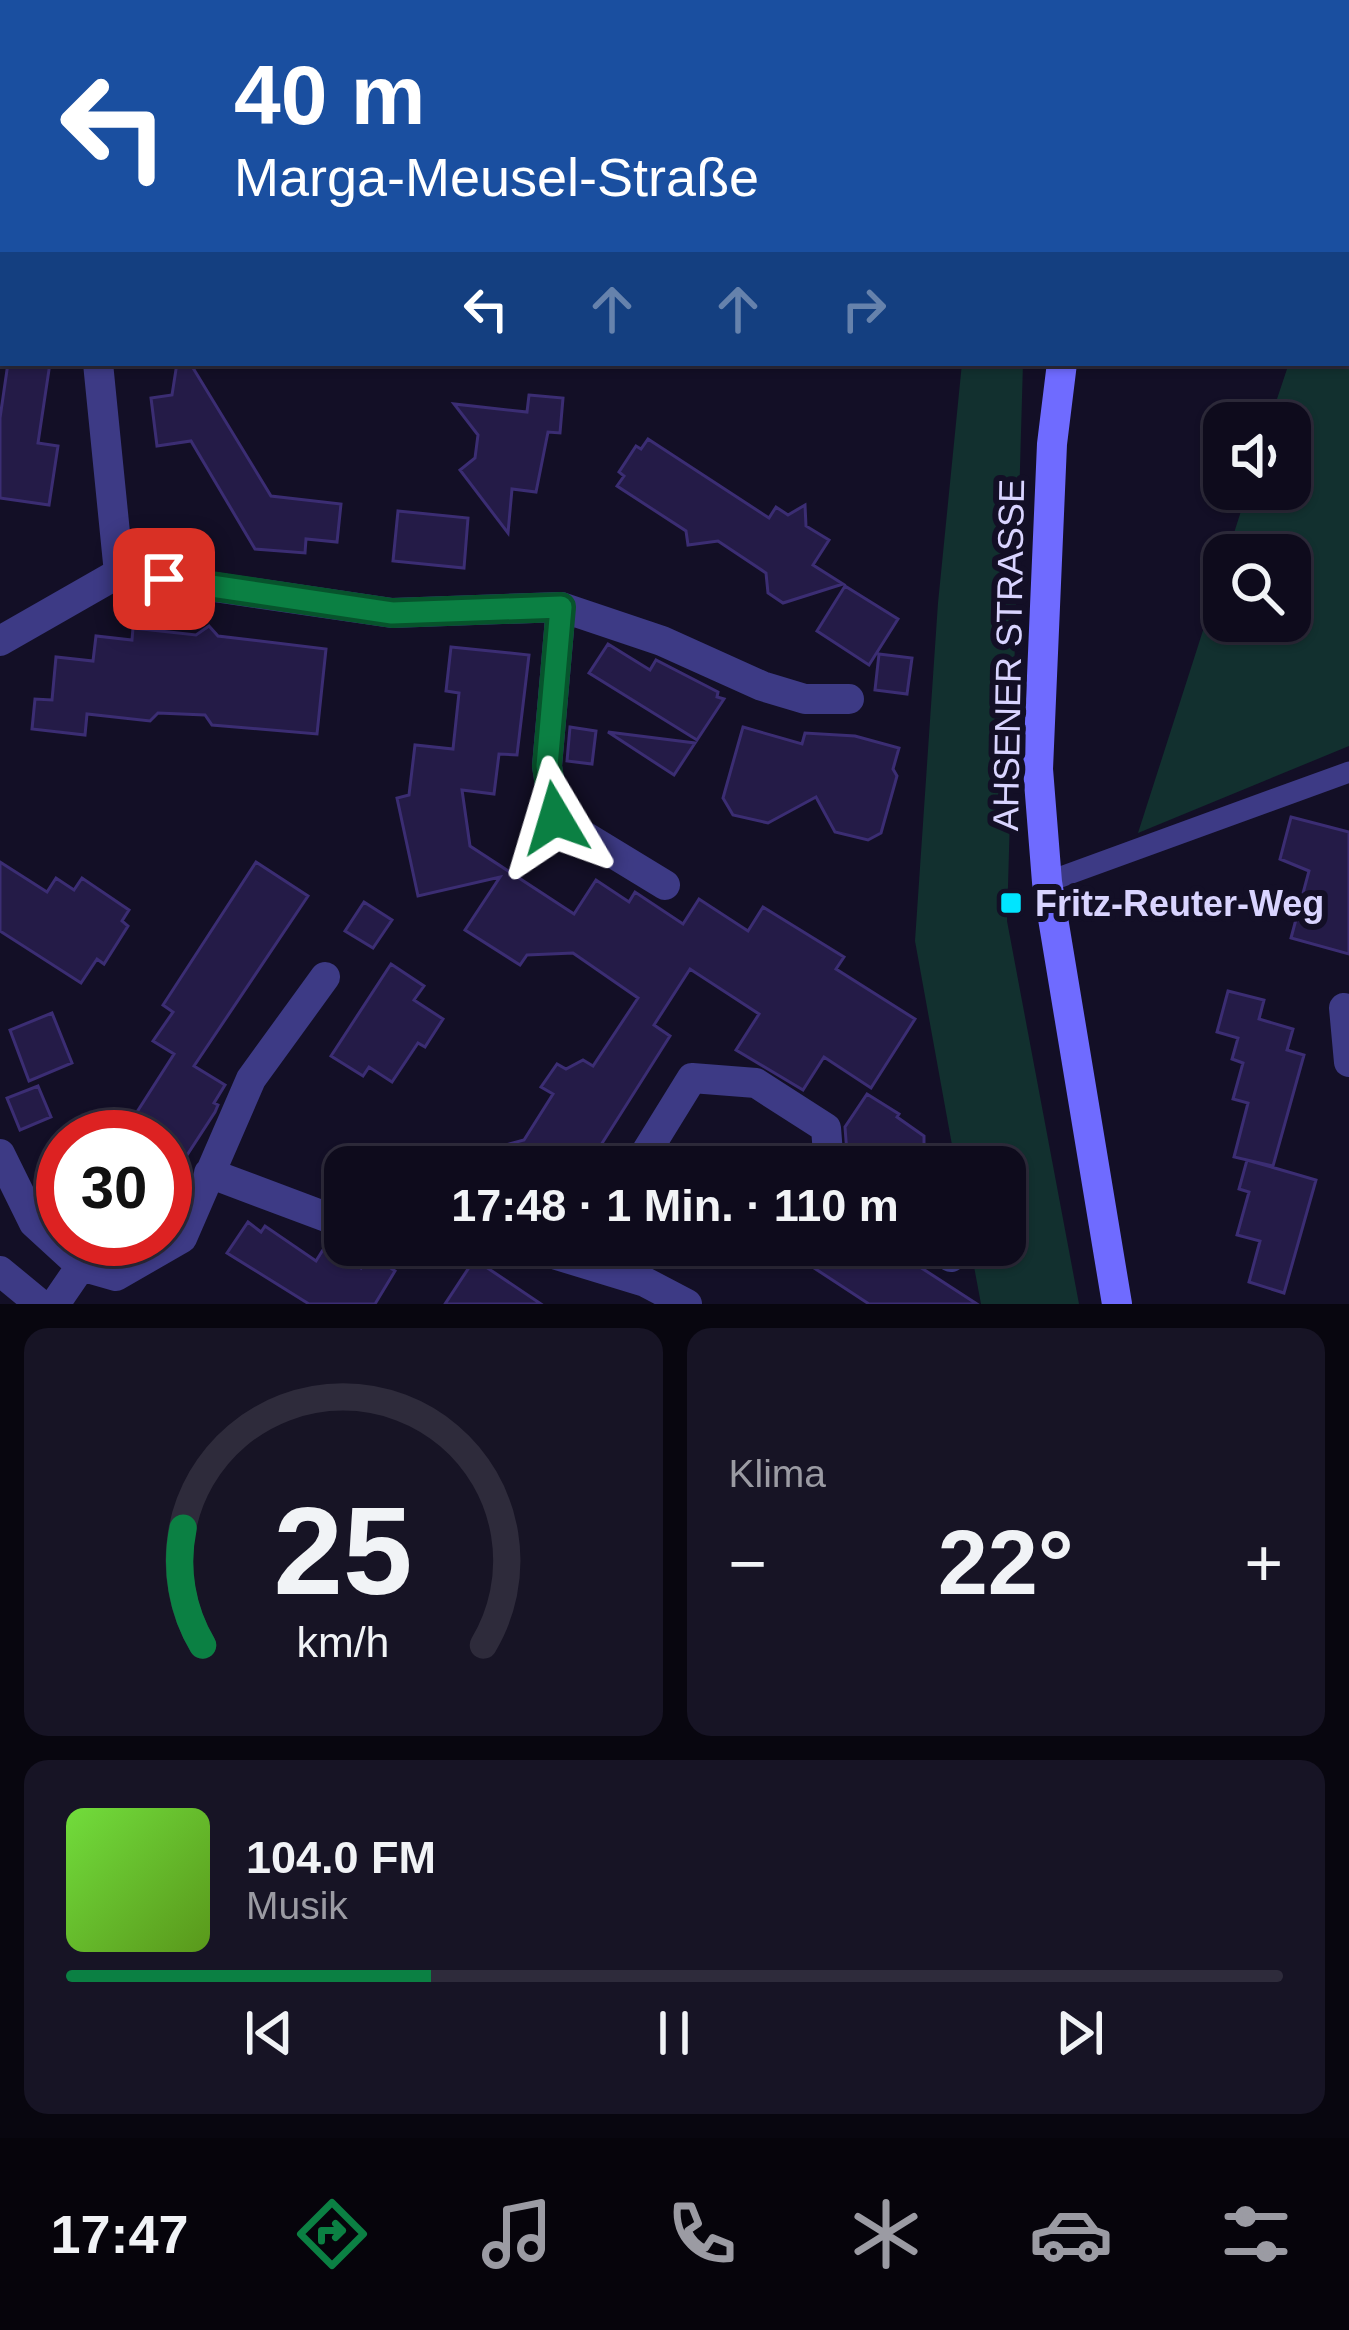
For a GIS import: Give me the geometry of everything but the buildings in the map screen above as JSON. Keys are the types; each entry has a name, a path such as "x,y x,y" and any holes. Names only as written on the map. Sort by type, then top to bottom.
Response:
{"main road":[{"name":"AHSENER STRASSE","path":"1062,366 1052,444 1038,770 1047,882 1117,1304"}],"street":[{"path":"98,366 118,573"},
{"path":"0,641 118,573 392,613 561,607 662,641 762,686 805,699 849,699"},
{"path":"561,607 547,766 555,818 665,885"},
{"path":"192,1214 251,1079 325,977"},
{"path":"1344,1008 1349,1062"},
{"path":"651,1146 692,1078 756,1083 826,1128 827,1146"},
{"path":"0,1154 36,1224"},
{"path":"209,1173 324,1216"},
{"path":"55,1304 81,1266 116,1276 133,1266"},
{"path":"611,1266 686,1304"},
{"path":"0,1271 40,1304"}],"lane":[{"path":"1047,882 1349,772"}],"green space":[{"path":"962,366 1023,366 1007,921 1079,1304 981,1304 974,1266 1026,1266 1026,1146 952,1146 915,941 938,603"},
{"path":"1288,366 1349,366 1349,746 1138,833 1203,630 1203,642 1311,642 1311,534 1234,534 1241,510 1311,510 1311,402 1276,402"}],"place":[{"name":"Fritz-Reuter-Weg","path":"1011,903"}],"route":[{"path":"164,579 392,613 561,607 547,766 555,818"}]}
